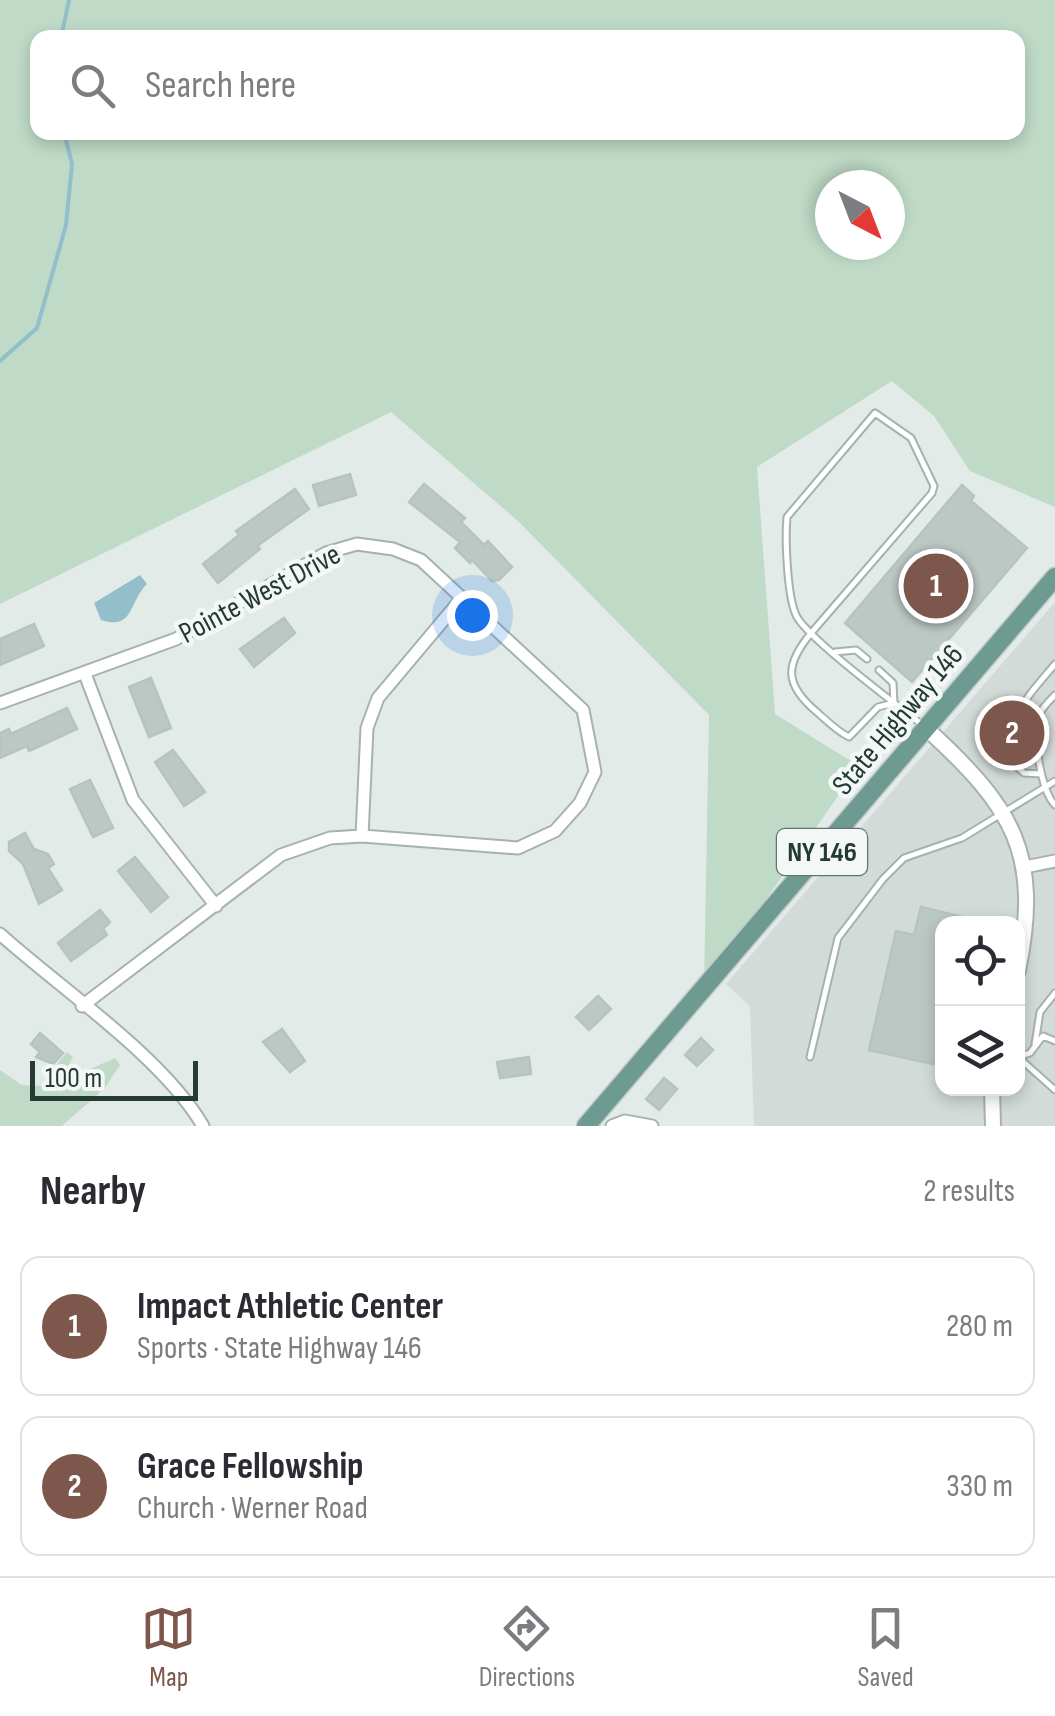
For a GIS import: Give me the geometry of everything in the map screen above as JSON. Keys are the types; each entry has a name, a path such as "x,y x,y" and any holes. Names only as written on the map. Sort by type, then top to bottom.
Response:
{"main road":[{"name":"State Highway 146","path":"586,1126 1055,576"}],"street":[{"name":"Pointe West Drive","path":"0,702 176,638 326,553 357,544 393,549 421,560 583,710 596,772 580,803 555,830 518,848 362,836 330,838 282,855 82,1006"},
{"path":"362,836 367,728 378,698 462,598"},
{"path":"85,674 134,800 216,906"},
{"path":"927,729 986,788 1004,814 1025,867 1025,917"},
{"path":"1025,867 1055,861"},
{"path":"0,934 139,1054 192,1107 204,1126"},
{"path":"992,1096 993,1126"},
{"path":"612,1126 625,1121 652,1126"}],"lane":[{"path":"894,703 878,707 854,735 845,736 802,699 791,667 795,651 812,632 932,492 928,471 911,438 882,413 870,417 788,517 793,605 795,614 812,632 927,729"},
{"path":"835,652 856,650 867,659"},
{"path":"1041,774 1024,774 1016,766 1015,720 1018,708 1055,664"},
{"path":"879,670 893,684 894,703"},
{"path":"1055,694 1040,714 1042,790 1055,805"},
{"path":"810,1057 838,938 883,879 904,858 962,838 1055,781"},
{"path":"1035,1044 1040,1012 1055,992"},
{"path":"1025,1055 1044,1036 1055,1041"},
{"path":"1025,1063 1055,1090"}],"shaded area":[{"path":"1055,602 1055,1126 754,1126 750,1006 726,984"}],"green space":[{"path":"0,0 1055,0 1055,507 970,471 934,416 892,381 757,467 775,714 859,766 704,988 709,715 518,521 391,412 0,604"},
{"path":"67,1052 73,1057 67,1068 75,1076 115,1058 120,1065 105,1088 62,1126 0,1126 0,1070 22,1085 65,1087 70,1081 53,1069"}],"water":[{"path":"140,575 147,584 125,618 101,620 94,603"}],"building":[{"path":"350,474 356,495 319,506 313,485"},
{"path":"424,484 465,518 461,522 484,545 488,541 512,567 499,580 492,581 472,560 470,563 455,548 460,542 409,502"},
{"path":"962,485 974,496 971,501 1027,548 912,682 845,623"},
{"path":"295,489 309,509 257,546 260,549 218,583 203,564 239,535 236,531"},
{"path":"284,618 295,633 254,667 240,649"},
{"path":"34,624 44,646 0,665 0,639"},
{"path":"151,678 171,728 149,737 129,687"},
{"path":"67,708 77,729 29,751 27,746 0,758 0,733 9,729 11,734"},
{"path":"173,750 205,792 184,806 155,762"},
{"path":"90,780 113,828 93,837 70,789"},
{"path":"25,833 34,849 48,854 54,864 48,868 62,890 39,904 23,864 9,851 9,842"},
{"path":"135,857 168,897 151,912 118,871"},
{"path":"921,907 958,916 935,916 935,1064 869,1050 896,931 914,935"},
{"path":"100,910 110,922 103,929 107,935 71,961 58,943"},
{"path":"598,996 611,1009 589,1030 576,1017"},
{"path":"282,1029 305,1061 290,1072 263,1042"},
{"path":"40,1033 63,1053 53,1064 36,1057 40,1052 31,1044"},
{"path":"701,1038 713,1050 697,1066 685,1055"},
{"path":"529,1057 531,1074 500,1078 497,1062"},
{"path":"664,1078 677,1089 659,1110 646,1099"}],"waterway":[{"path":"63,30 69,0"},
{"path":"0,361 37,328 66,225 72,164 66,140"}],"place":[{"name":"Impact Athletic Center","path":"936,586"},
{"name":"Grace Fellowship","path":"1012,733"}]}
